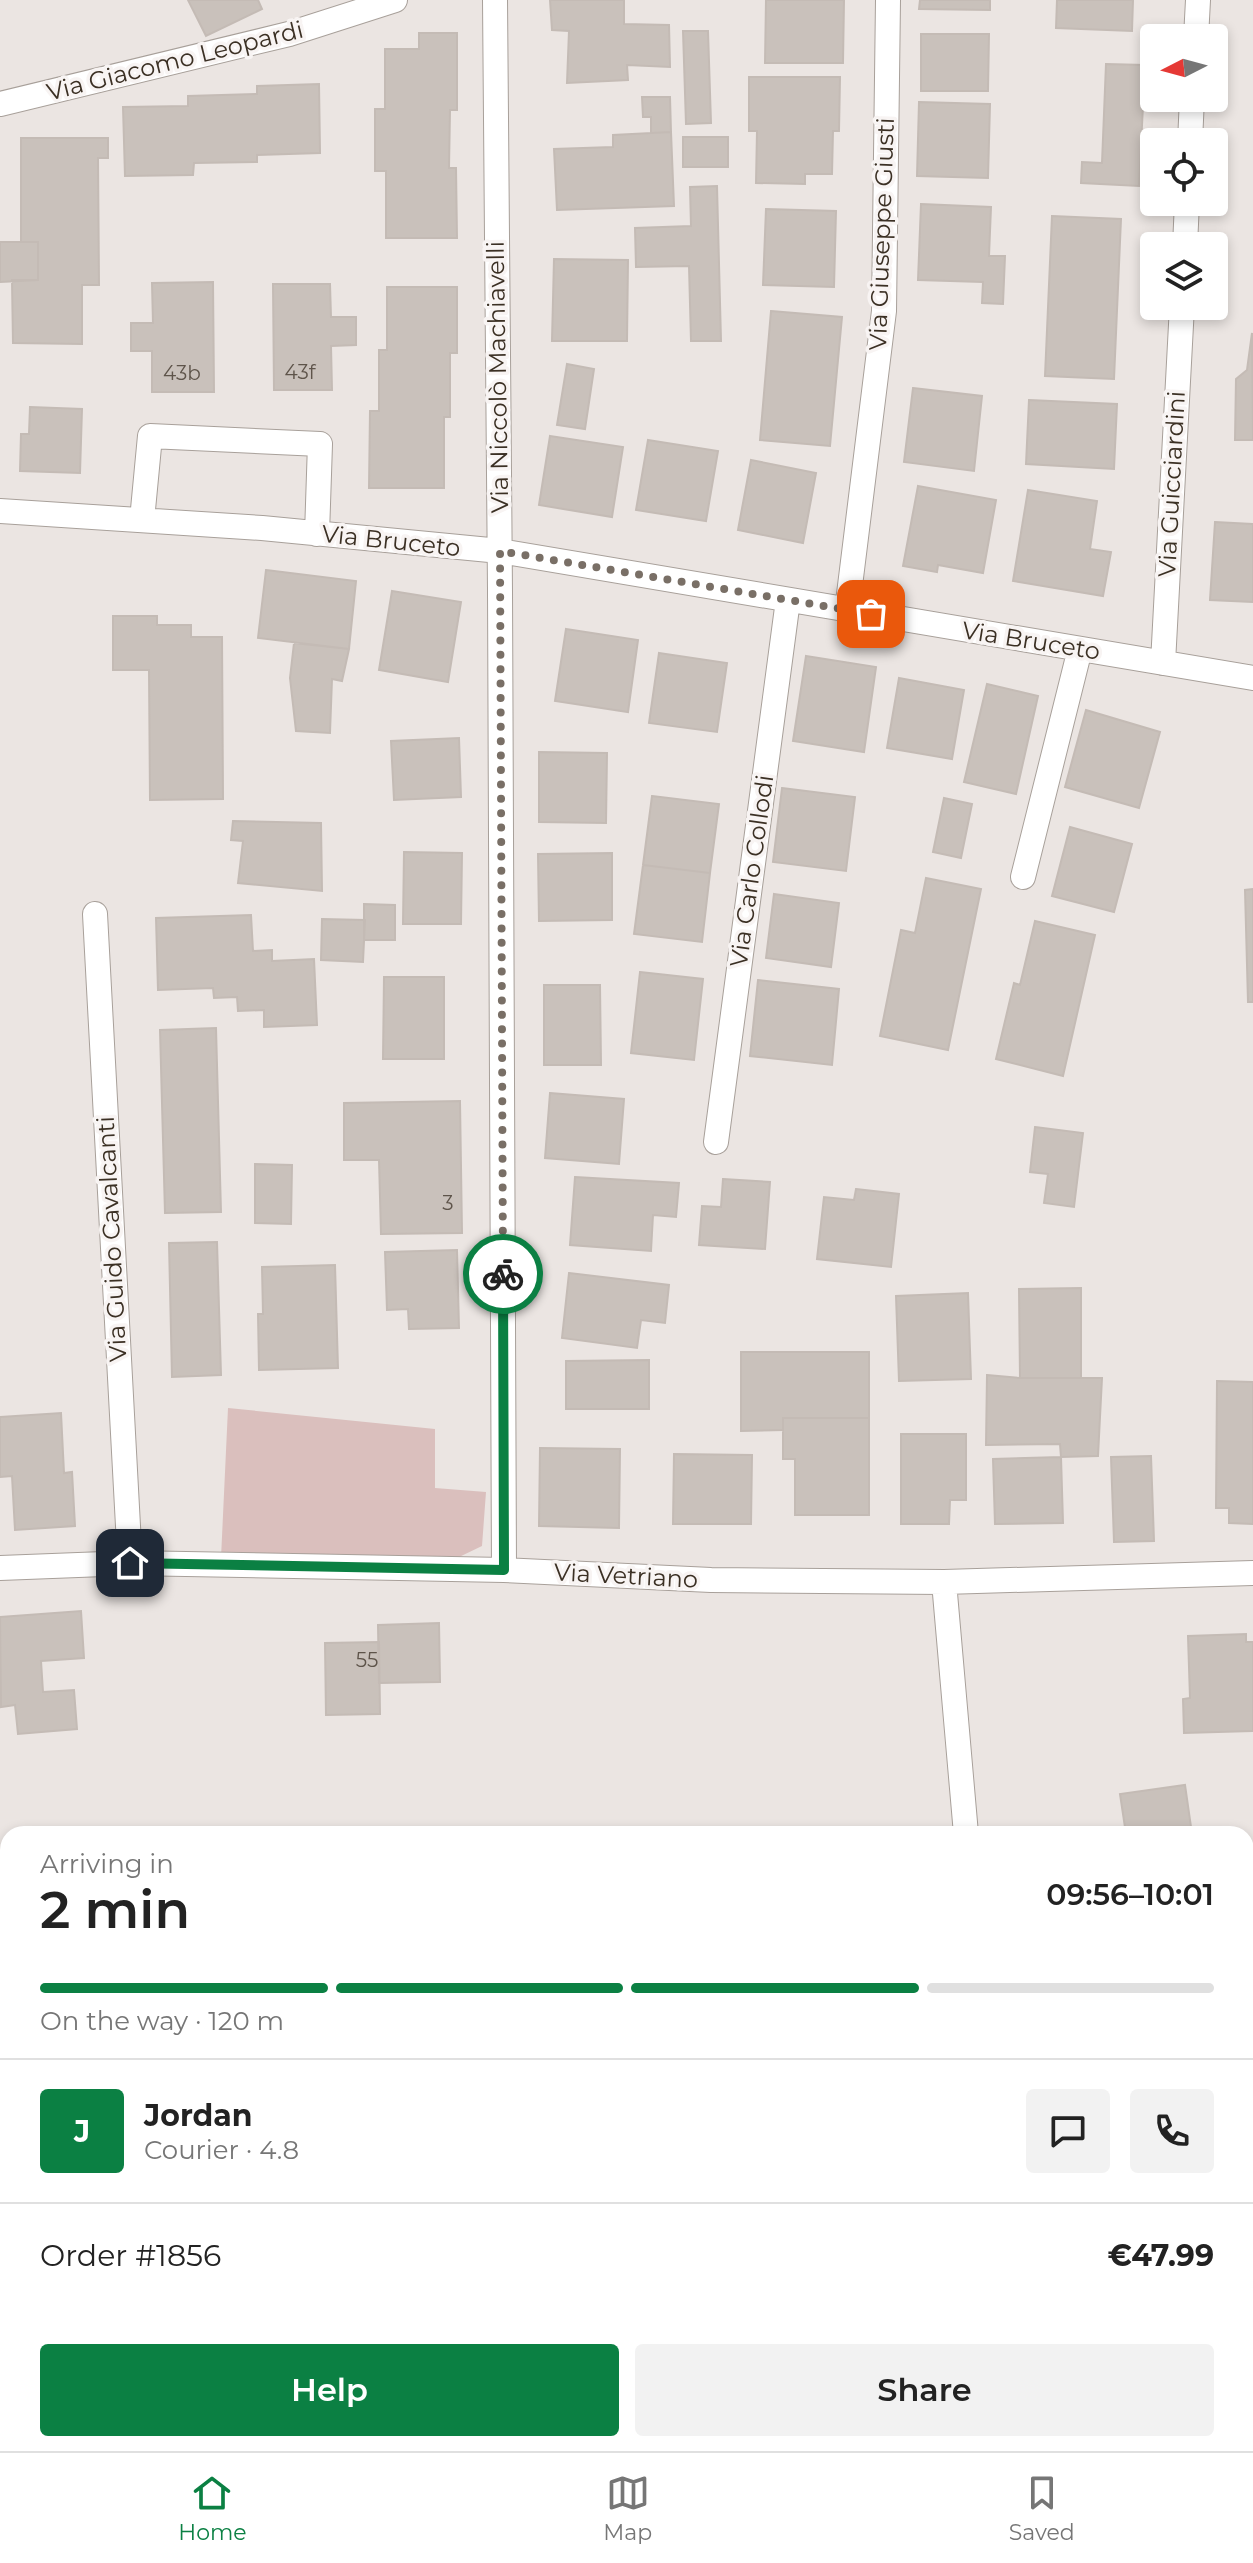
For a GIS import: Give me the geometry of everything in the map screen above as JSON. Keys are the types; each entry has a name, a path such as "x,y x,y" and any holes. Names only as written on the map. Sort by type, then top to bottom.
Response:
{"street":[{"name":"Via Giacomo Leopardi","path":"0,104 289,34 395,0"},
{"name":"Via Niccolò Machiavelli","path":"495,0 504,1570"},
{"name":"Via Giuseppe Giusti","path":"847,610 884,311 888,0"},
{"path":"1197,24 1198,0"},
{"name":"Via Guicciardini","path":"1163,663 1181,320"},
{"path":"142,520 150,436 320,444 317,534"},
{"name":"Via Bruceto","path":"0,511 500,551 1253,678"},
{"name":"Via Carlo Collodi","path":"716,1142 788,600"},
{"path":"1023,877 1080,649"},
{"name":"Via Guido Cavalcanti","path":"95,914 130,1563"},
{"name":"Via Vetriano","path":"0,1568 130,1563 504,1570 711,1580 944,1582 1253,1573"},
{"path":"944,1582 965,1826"}],"shaded area":[{"path":"228,1408 435,1429 435,1488 486,1492 482,1546 457,1558 221,1558"}],"building":[{"path":"188,0 258,0 262,9 206,36"},
{"path":"550,0 624,0 624,24 669,25 670,67 627,65 628,80 567,83 569,31 552,30"},
{"path":"766,0 844,0 843,63 765,63"},
{"path":"920,0 990,0 990,10 919,9"},
{"path":"1057,0 1133,0 1132,31 1056,28"},
{"path":"683,31 708,31 711,123 686,124"},
{"path":"419,33 457,33 457,110 450,110 449,168 456,168 457,238 386,238 386,171 375,171 375,109 385,109 385,49 419,49"},
{"path":"921,34 989,34 988,91 921,91"},
{"path":"1106,64 1140,65 1140,112 1143,112 1139,186 1081,183 1082,162 1102,163"},
{"path":"749,77 840,77 839,131 833,131 832,174 805,174 805,184 756,183 757,131 749,131"},
{"path":"319,84 320,153 257,155 257,162 194,163 193,175 125,176 123,107 188,106 188,96 257,94 257,86"},
{"path":"642,97 670,97 671,132 651,133 651,117 643,117"},
{"path":"919,102 990,104 988,178 917,176"},
{"path":"671,132 674,206 557,210 554,149 613,147 613,135"},
{"path":"683,137 728,137 728,167 683,167"},
{"path":"21,138 108,138 108,158 98,158 99,285 82,285 82,344 13,343 12,280 38,280 38,242 21,242"},
{"path":"717,186 721,341 691,341 689,266 636,267 635,228 691,226 690,187"},
{"path":"921,204 991,207 989,256 1005,256 1003,304 982,303 983,282 918,280"},
{"path":"766,209 836,211 834,287 763,285"},
{"path":"1052,216 1121,219 1114,379 1045,376"},
{"path":"0,242 38,242 38,280 0,282"},
{"path":"554,259 628,260 627,341 552,341"},
{"path":"213,282 214,392 152,392 152,351 131,351 131,323 153,323 152,283"},
{"path":"273,284 330,284 331,317 356,317 356,345 331,346 332,390 274,390"},
{"path":"387,287 457,287 457,353 450,353 450,417 444,417 444,488 369,488 370,411 379,411 379,350 387,350"},
{"path":"771,311 842,317 830,446 760,440"},
{"path":"1252,333 1253,440 1235,440 1236,379 1247,370"},
{"path":"567,364 594,369 585,429 557,425"},
{"path":"913,388 982,396 974,471 904,462"},
{"path":"1029,400 1117,404 1114,469 1026,464"},
{"path":"30,407 82,409 80,473 20,471 21,434 29,434"},
{"path":"550,436 623,447 612,517 539,505"},
{"path":"648,440 718,451 706,521 636,510"},
{"path":"751,460 816,473 803,543 738,530"},
{"path":"918,486 996,500 983,573 938,565 937,572 903,566"},
{"path":"1028,490 1097,501 1090,549 1111,552 1103,596 1013,581"},
{"path":"1215,522 1253,524 1253,602 1210,600"},
{"path":"266,570 356,581 349,649 258,638"},
{"path":"392,591 461,602 448,682 379,670"},
{"path":"113,616 157,616 157,625 191,625 191,637 222,637 223,799 150,800 149,670 113,670"},
{"path":"566,629 638,640 628,712 555,701"},
{"path":"294,643 349,649 342,681 332,679 330,733 296,731 290,678"},
{"path":"659,653 727,663 717,732 649,723"},
{"path":"806,656 876,667 864,752 793,741"},
{"path":"899,678 964,690 952,759 887,748"},
{"path":"987,684 1038,696 1016,794 964,782"},
{"path":"1086,710 1160,732 1139,808 1065,787"},
{"path":"459,738 461,797 394,800 391,741"},
{"path":"539,752 607,753 606,823 539,822"},
{"path":"782,788 855,797 846,871 773,862"},
{"path":"652,796 719,804 710,873 643,865"},
{"path":"944,798 972,804 961,858 933,852"},
{"path":"233,821 321,823 322,891 238,883 243,841 231,840"},
{"path":"1070,827 1132,844 1114,912 1052,896"},
{"path":"404,852 462,853 461,924 403,924"},
{"path":"612,853 612,920 539,921 538,854"},
{"path":"643,865 710,873 702,942 634,934"},
{"path":"926,878 981,889 948,1050 880,1036 901,930 915,933"},
{"path":"1253,889 1253,1002 1248,1002 1245,890"},
{"path":"774,894 839,903 831,967 766,958"},
{"path":"364,904 395,905 395,940 364,940"},
{"path":"251,915 253,951 272,950 272,961 314,959 317,1025 264,1027 264,1010 238,1011 237,997 214,998 213,988 158,990 156,918"},
{"path":"322,919 365,920 363,962 321,960"},
{"path":"1035,921 1095,935 1063,1076 996,1059 1014,983 1020,985"},
{"path":"640,972 703,979 694,1060 631,1053"},
{"path":"384,977 444,977 444,1059 383,1059"},
{"path":"758,980 839,989 832,1065 750,1056"},
{"path":"544,985 600,985 601,1065 544,1065"},
{"path":"216,1028 221,1212 165,1213 160,1030"},
{"path":"550,1093 624,1099 619,1164 545,1158"},
{"path":"460,1101 462,1233 381,1234 379,1160 344,1160 344,1103"},
{"path":"1035,1127 1083,1133 1074,1207 1044,1203 1048,1174 1030,1172"},
{"path":"255,1164 292,1165 291,1224 255,1223"},
{"path":"575,1177 679,1183 676,1217 653,1215 651,1251 570,1245"},
{"path":"723,1179 770,1182 765,1249 699,1245 702,1206 721,1207"},
{"path":"856,1189 899,1194 891,1267 817,1259 824,1197 854,1200"},
{"path":"217,1242 221,1375 172,1377 169,1243"},
{"path":"457,1250 459,1328 409,1329 408,1309 387,1310 385,1252"},
{"path":"335,1265 338,1368 259,1370 258,1314 263,1314 262,1267"},
{"path":"569,1273 669,1285 665,1323 641,1320 637,1348 562,1338"},
{"path":"1081,1288 1081,1378 1020,1378 1019,1289"},
{"path":"968,1293 971,1379 899,1381 896,1296"},
{"path":"741,1352 869,1352 869,1418 783,1418 783,1430 741,1431"},
{"path":"649,1360 649,1409 566,1409 566,1361"},
{"path":"987,1375 1102,1378 1098,1456 1061,1457 1060,1444 986,1445"},
{"path":"1217,1381 1253,1382 1253,1524 1229,1523 1229,1508 1216,1508"},
{"path":"61,1413 64,1473 72,1472 75,1526 15,1530 12,1476 0,1477 0,1417"},
{"path":"783,1418 869,1418 869,1515 795,1515 795,1459 783,1459"},
{"path":"901,1434 966,1434 966,1500 950,1500 949,1524 901,1524"},
{"path":"540,1448 620,1449 619,1528 539,1526"},
{"path":"674,1454 752,1455 751,1524 673,1524"},
{"path":"1151,1456 1154,1541 1114,1542 1111,1457"},
{"path":"1061,1457 1063,1523 995,1524 993,1459"},
{"path":"81,1611 84,1658 41,1661 43,1692 74,1690 77,1729 18,1734 15,1705 1,1707 0,1617"},
{"path":"439,1623 440,1682 379,1683 378,1625"},
{"path":"1246,1634 1246,1642 1253,1642 1253,1731 1184,1733 1183,1699 1190,1698 1188,1636"},
{"path":"379,1642 380,1714 326,1715 325,1643"},
{"path":"1185,1785 1191,1826 1125,1826 1120,1794"}],"way so far":[{"path":"503,1274 500,551 871,614"}],"route":[{"path":"130,1563 504,1570 503,1274"}]}
